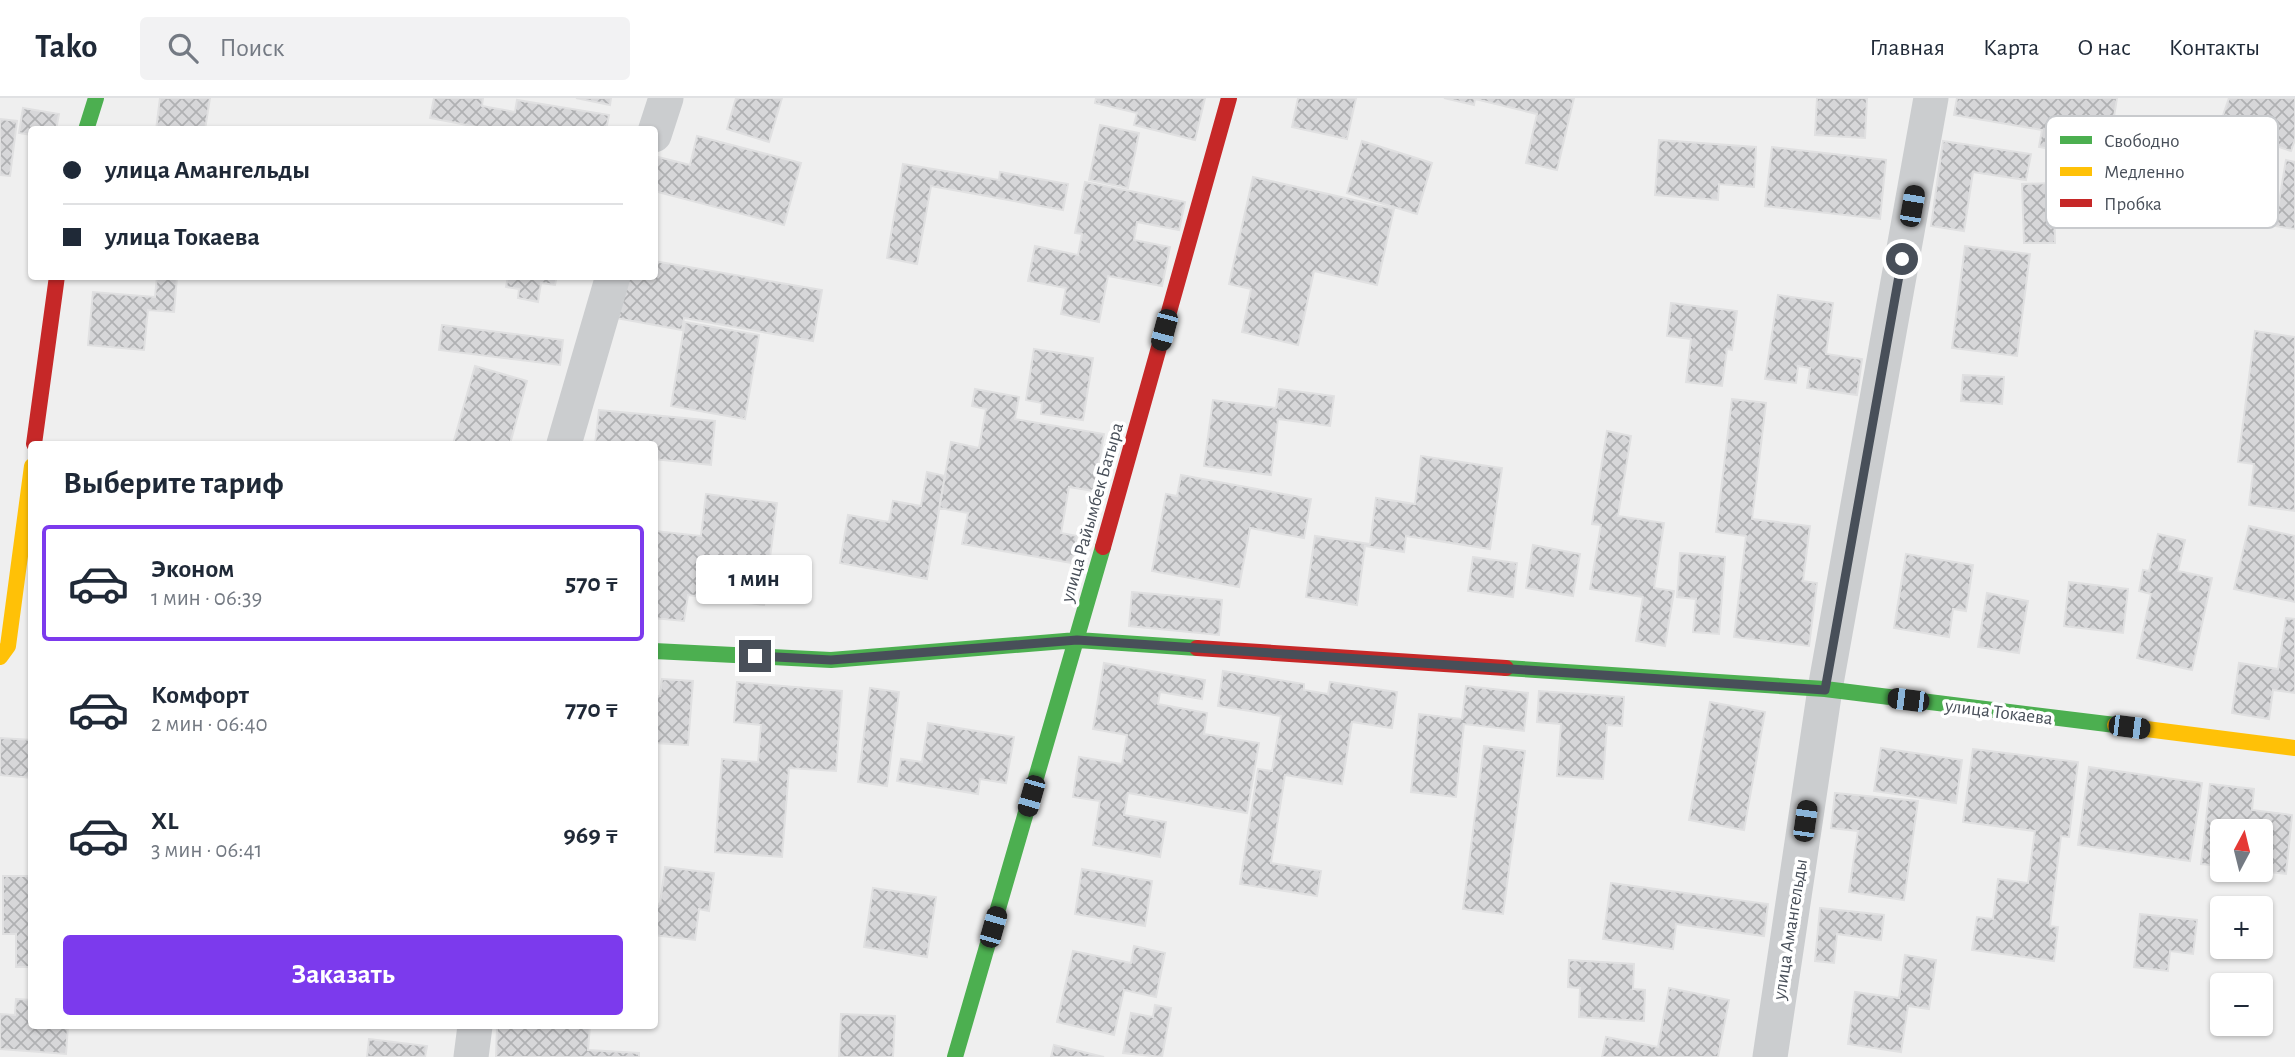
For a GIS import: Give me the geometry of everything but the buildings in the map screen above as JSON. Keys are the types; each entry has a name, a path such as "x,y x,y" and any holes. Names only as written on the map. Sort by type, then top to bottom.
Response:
{"street":[{"path":"87,126 96,98"},
{"path":"657,126 666,98"},
{"name":"улица Райымбек Батыра","path":"955,1057 1077,640 1229,98"},
{"name":"улица Амангельды","path":"1770,1057 1825,690 1931,98"},
{"path":"34,441 56,280"},
{"path":"565,441 612,280"},
{"path":"10,649 28,499"},
{"name":"улица Токаева","path":"658,651 831,660 1077,640 1825,690 2295,748"},
{"path":"471,1057 475,1029"}],"traffic: fast":[{"path":"87,126 96,98"},
{"path":"955,1057 1103,547"},
{"path":"658,651 831,660 1077,640 1197,648"},
{"path":"1506,668 1825,689 2115,725"}],"traffic: slow":[{"path":"0,657 8,646 28,496"},
{"path":"2115,725 2295,748"}],"traffic: jam":[{"path":"1103,547 1229,98"},
{"path":"34,441 56,280"},
{"path":"1197,648 1506,668"}],"route":[{"path":"755,656 831,660 1077,640 1825,690 1902,259"}]}
